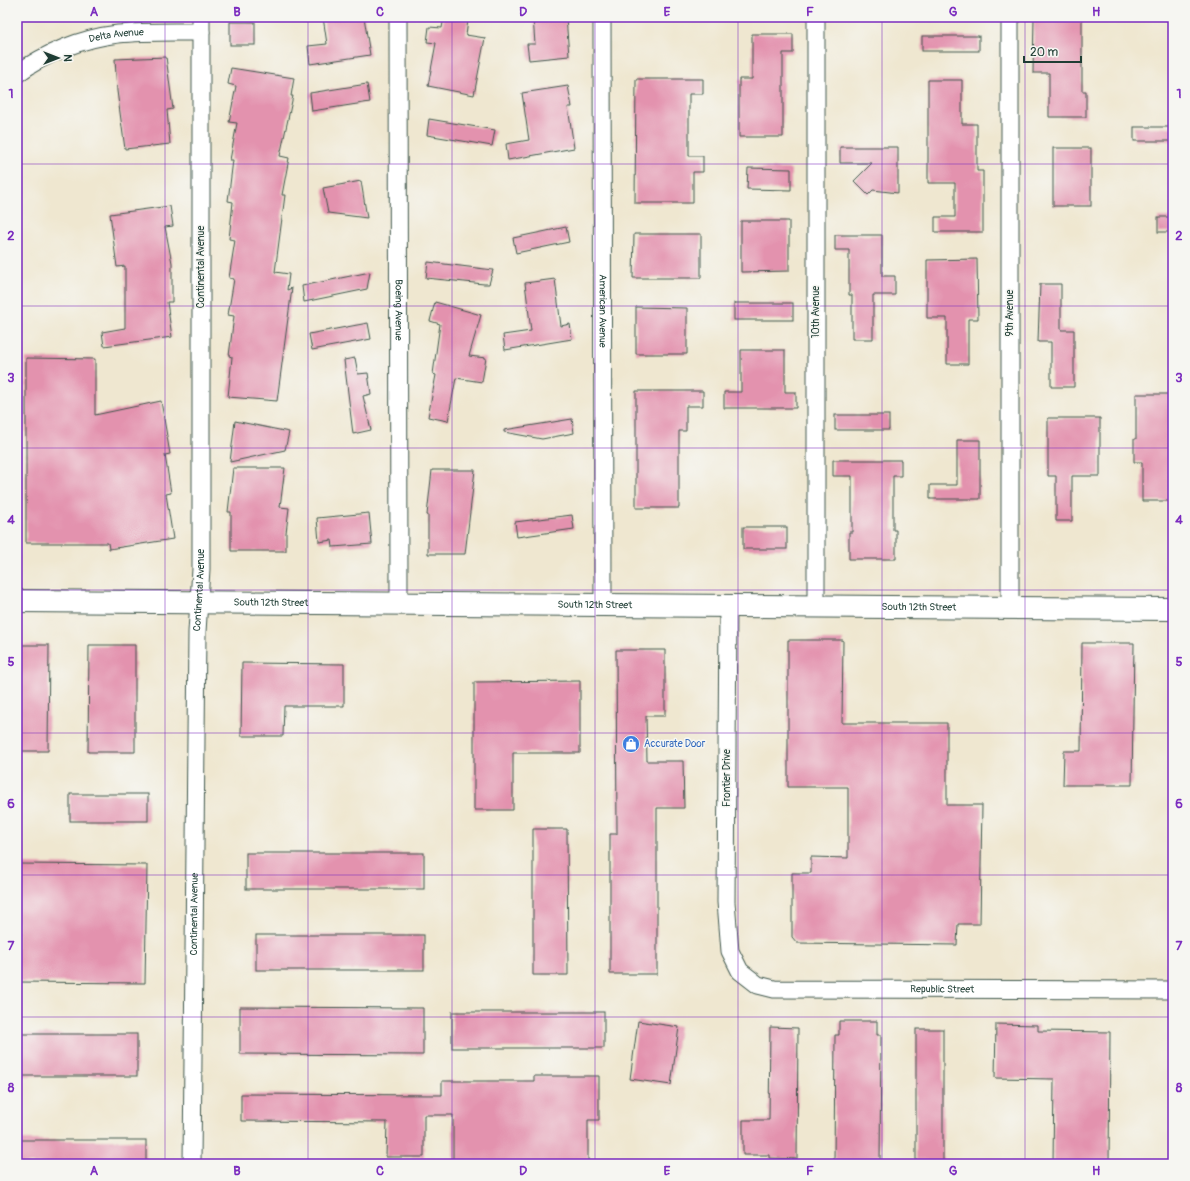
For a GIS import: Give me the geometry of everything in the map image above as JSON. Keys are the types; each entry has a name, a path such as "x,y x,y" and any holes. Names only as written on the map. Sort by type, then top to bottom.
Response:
{"street":[{"name":"Boeing Avenue","path":"398,17 399,603"},
{"name":"American Avenue","path":"602,17 603,604"},
{"name":"10th Avenue","path":"816,17 816,606"},
{"name":"9th Avenue","path":"1010,17 1010,608"},
{"name":"Delta Avenue","path":"17,74 57,51 97,38 118,34 201,25"},
{"name":"Continental Avenue","path":"192,1164 196,683 197,632 201,569 201,25"},
{"name":"South 12th Street","path":"17,601 199,601 1173,609"},
{"name":"Frontier Drive","path":"728,605 726,902 730,951"},
{"name":"Republic Street","path":"730,951 740,971 758,985 774,989 1173,990"}],"building":[{"path":"323,17 364,17 370,55 310,64 308,46 327,44"},
{"path":"444,17 468,20 466,35 485,38 474,95 428,86 436,43 427,42 429,27 442,28"},
{"path":"533,17 566,17 569,56 529,60 527,44 535,44"},
{"path":"1034,17 1082,17 1082,91 1086,91 1086,117 1049,117 1049,73 1033,73"},
{"path":"230,22 255,22 255,45 230,45"},
{"path":"752,34 793,34 793,53 783,53 783,137 739,137 739,79 752,79"},
{"path":"922,36 979,36 979,51 922,51"},
{"path":"166,57 173,109 167,110 170,144 125,149 117,91 115,59"},
{"path":"231,68 294,78 291,96 293,96 280,156 289,158 282,195 285,195 275,272 289,274 287,290 292,288 277,401 228,397 232,357 229,356 234,316 228,315 234,279 229,278 235,240 229,239 233,202 228,201 233,160 230,160 237,123 229,122 236,86 228,84"},
{"path":"636,79 703,79 703,94 689,94 689,156 703,156 703,172 693,172 693,203 635,203"},
{"path":"928,80 962,80 962,124 977,124 977,171 983,171 983,232 935,232 935,217 955,217 955,183 928,183"},
{"path":"367,84 370,102 312,111 310,93"},
{"path":"568,86 572,107 568,107 574,148 508,160 506,144 529,140 522,93"},
{"path":"429,119 495,130 492,146 427,135"},
{"path":"1134,127 1173,127 1173,141 1134,141"},
{"path":"840,147 898,147 898,193 873,190 868,195 854,181 872,163 840,163"},
{"path":"1053,148 1091,148 1091,206 1053,206"},
{"path":"748,168 791,169 791,190 747,189"},
{"path":"361,181 367,218 328,213 323,188"},
{"path":"170,206 173,226 165,227 172,263 172,302 167,302 172,337 104,346 102,332 125,328 125,266 117,267 110,214"},
{"path":"1158,217 1173,217 1173,232 1158,232"},
{"path":"741,221 789,221 789,271 741,272"},
{"path":"566,227 569,242 516,253 513,238"},
{"path":"634,234 701,234 701,278 633,278"},
{"path":"835,235 882,235 882,276 895,276 895,295 873,295 873,339 852,339 852,295 849,295 849,250 835,250"},
{"path":"977,259 978,319 968,319 968,364 947,364 947,318 927,318 927,260"},
{"path":"428,262 493,270 489,284 426,278"},
{"path":"370,272 367,289 304,302 302,286"},
{"path":"555,279 561,326 570,324 572,339 505,350 503,335 531,331 525,283"},
{"path":"1040,284 1061,284 1061,330 1074,330 1074,387 1051,387 1051,342 1038,342"},
{"path":"435,302 481,315 469,356 486,358 482,382 456,378 448,421 428,417 436,375 433,374 440,324 430,321"},
{"path":"734,303 793,303 793,320 734,320"},
{"path":"636,307 687,308 687,354 636,354"},
{"path":"368,323 371,339 312,350 309,334"},
{"path":"741,350 785,350 785,392 796,392 796,408 724,408 724,392 741,392"},
{"path":"26,358 95,359 95,415 161,401 170,454 165,455 171,493 166,494 173,539 109,549 108,543 26,543"},
{"path":"355,358 358,374 368,373 371,394 363,396 371,430 353,434 344,360"},
{"path":"636,391 703,391 703,406 686,406 686,431 679,431 679,508 636,508"},
{"path":"1136,394 1173,394 1173,501 1142,501 1142,462 1134,462 1134,439 1136,439"},
{"path":"835,415 889,415 889,430 835,430"},
{"path":"1048,418 1100,418 1100,476 1072,476 1072,521 1056,521 1056,476 1048,476"},
{"path":"572,419 574,433 542,439 504,432 504,430"},
{"path":"235,421 289,432 285,450 230,462"},
{"path":"957,440 980,440 980,499 930,499 930,485 957,485"},
{"path":"833,460 901,460 901,476 893,476 893,530 896,530 896,559 849,559 849,532 852,532 852,476 833,476"},
{"path":"233,468 285,468 280,507 289,508 286,533 286,551 231,551 231,512 228,512"},
{"path":"432,470 475,470 465,554 428,554 427,515"},
{"path":"369,513 372,544 333,547 332,540 319,542 317,518"},
{"path":"572,515 574,529 517,537 515,522"},
{"path":"743,527 787,527 787,549 743,549"},
{"path":"788,640 843,640 842,723 947,723 947,805 982,805 980,924 958,924 957,945 797,943 792,937 792,873 811,873 811,857 848,858 848,787 788,787"},
{"path":"1082,643 1134,643 1132,785 1063,785 1064,751 1081,751"},
{"path":"17,645 49,645 48,751 17,751"},
{"path":"89,645 135,645 135,752 88,752"},
{"path":"616,650 665,650 665,716 646,716 647,761 683,761 684,808 657,808 657,974 610,974 610,834 617,834"},
{"path":"242,663 344,664 344,706 284,706 283,736 241,736"},
{"path":"580,681 580,753 513,753 513,810 474,810 474,682"},
{"path":"70,794 148,794 148,821 70,821"},
{"path":"533,829 567,829 568,975 533,975"},
{"path":"246,853 424,853 424,889 246,889"},
{"path":"17,864 147,865 145,983 17,982"},
{"path":"256,935 424,935 424,970 256,970"},
{"path":"240,1007 423,1008 423,1055 240,1054"},
{"path":"452,1012 604,1012 604,1048 452,1048"},
{"path":"638,1021 679,1027 671,1085 630,1079"},
{"path":"839,1021 877,1021 877,1035 881,1035 880,1164 834,1164 835,1035 839,1035"},
{"path":"996,1024 1038,1025 1038,1031 1110,1032 1109,1164 1053,1164 1054,1079 995,1078"},
{"path":"770,1027 798,1028 797,1159 769,1158 769,1155 743,1155 743,1120 769,1120"},
{"path":"916,1029 943,1029 943,1162 916,1162"},
{"path":"20,1034 137,1034 137,1076 20,1076"},
{"path":"534,1076 599,1076 599,1120 588,1120 588,1164 453,1164 453,1115 424,1115 424,1157 386,1157 387,1122 241,1121 241,1094 442,1095 442,1081 534,1081"},
{"path":"17,1140 146,1140 146,1164 17,1164"}],"place":[{"name":"Accurate Door","path":"631,744"}]}
